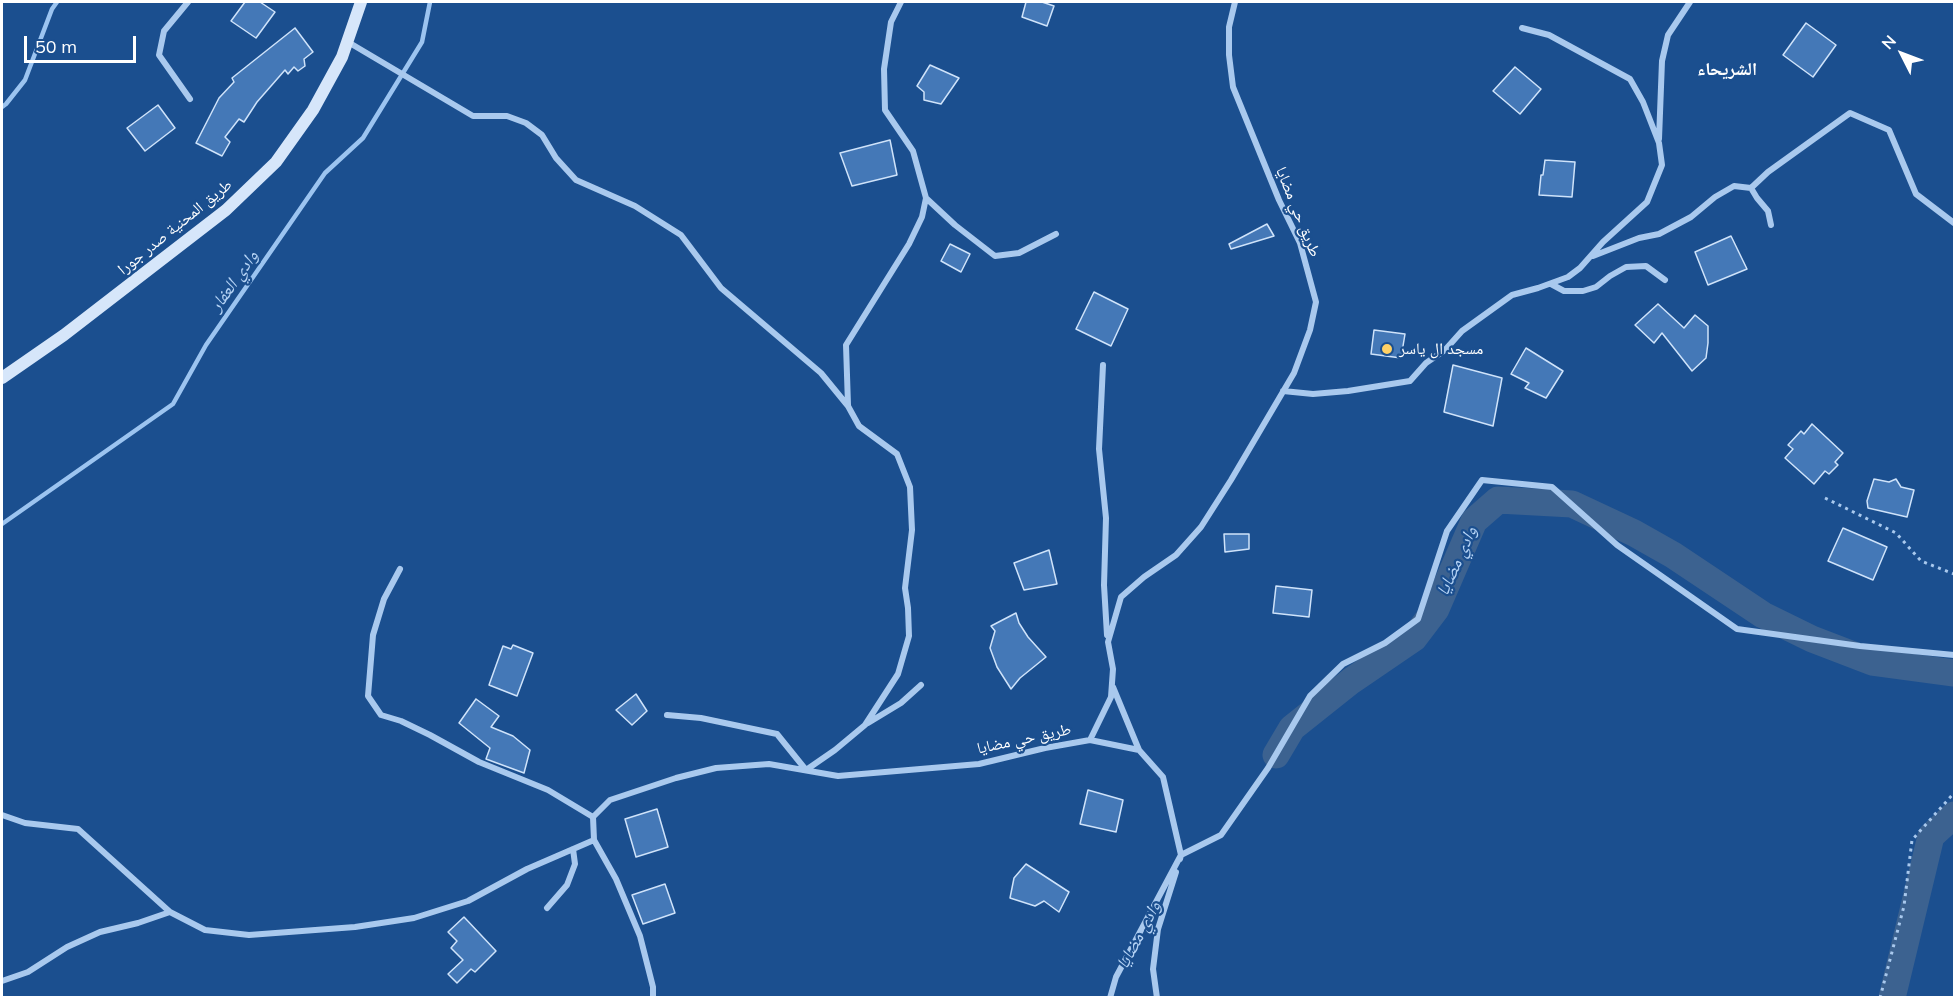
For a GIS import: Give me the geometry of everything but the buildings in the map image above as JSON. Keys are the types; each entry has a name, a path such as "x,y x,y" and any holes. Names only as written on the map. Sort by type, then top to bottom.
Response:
{"main road":[{"name":"طريق المحنية صدر جورا","path":"2,378 64,335 226,210 276,162 313,110 342,57 361,2"}],"street":[{"path":"188,2 164,31 159,55 190,99"},
{"path":"848,406 846,345 909,244 922,217 926,198 913,151 885,110 884,69 891,22 901,2"},
{"name":"طريق حي مضايا","path":"593,817 610,800 676,778 716,768 769,764 838,776 979,764 1090,740 1111,697 1113,669 1108,642 1121,597 1144,577 1176,555 1201,527 1294,373 1311,330 1316,302 1300,243 1279,200 1233,87 1229,55 1229,27 1235,2"},
{"path":"1283,391 1313,394 1410,381 1426,363 1445,350 1462,331 1512,295 1551,284 1568,277 1580,268 1610,235 1647,202 1662,165 1659,143 1662,62 1668,35 1690,2"},
{"path":"1522,28 1549,35 1630,80 1643,102 1659,143"},
{"path":"348,42 473,116 507,116 526,123 542,135 556,159 576,180 635,206 681,235 721,288 821,373 848,406 859,426 897,454 910,487 912,530 905,588 909,636 898,675 865,725"},
{"path":"1590,257 1639,238 1659,234 1690,217 1715,197 1734,186 1751,188 1768,172 1850,113 1889,130 1916,194 1954,222"},
{"path":"1751,188 1768,211 1771,225"},
{"path":"926,198 955,225 995,256 1019,254 1056,234"},
{"path":"1551,284 1564,291 1583,291 1596,287 1626,267 1636,266 1646,266 1665,280"},
{"path":"1103,365 1099,449 1106,518 1104,585 1108,642"},
{"path":"1110,998 1116,977 1181,855 1221,835 1268,768 1310,696 1343,664 1385,643 1418,620 1447,531 1482,480 1552,487 1617,544 1737,629 1860,646 1954,655"},
{"path":"400,569 384,599 373,635 368,696 381,715 411,726 479,762 548,790 593,817 594,840 616,879 640,936 653,987 653,998"},
{"path":"1112,684 1139,750 1163,777 1181,855 1158,929 1153,969 1157,998"},
{"path":"667,715 701,718 777,734 806,770 865,725 901,703 921,685"},
{"path":"1090,740 1139,750"},
{"path":"2,815 25,823 78,829 170,912 205,930 249,935 355,927 414,918 468,901 527,869 594,840"},
{"path":"547,908 567,885 575,864 573,849"},
{"path":"2,981 28,972 67,947 100,933 170,912"}],"path":[{"path":"1825,498 1896,533 1921,561 1954,574"},
{"path":"1880,998 1904,906 1912,840 1954,793"}],"waterway":[{"path":"2,107 25,80 52,9 57,2"},
{"name":"وادي العفار","path":"2,524 173,404 206,345 325,173 363,138 422,42 430,2"},
{"name":"وادي مضايا","path":"1276,755 1292,728 1351,681 1414,638 1436,609 1474,521 1498,500 1572,504 1634,533 1673,555 1763,615 1812,639 1872,662 1954,673"},
{"path":"1892,998 1931,836 1954,815"}],"place":[{"name":"مسجد ال ياسر","path":"1387,349"}],"district":[{"name":"الشريحاء","path":"1727,70"}]}
